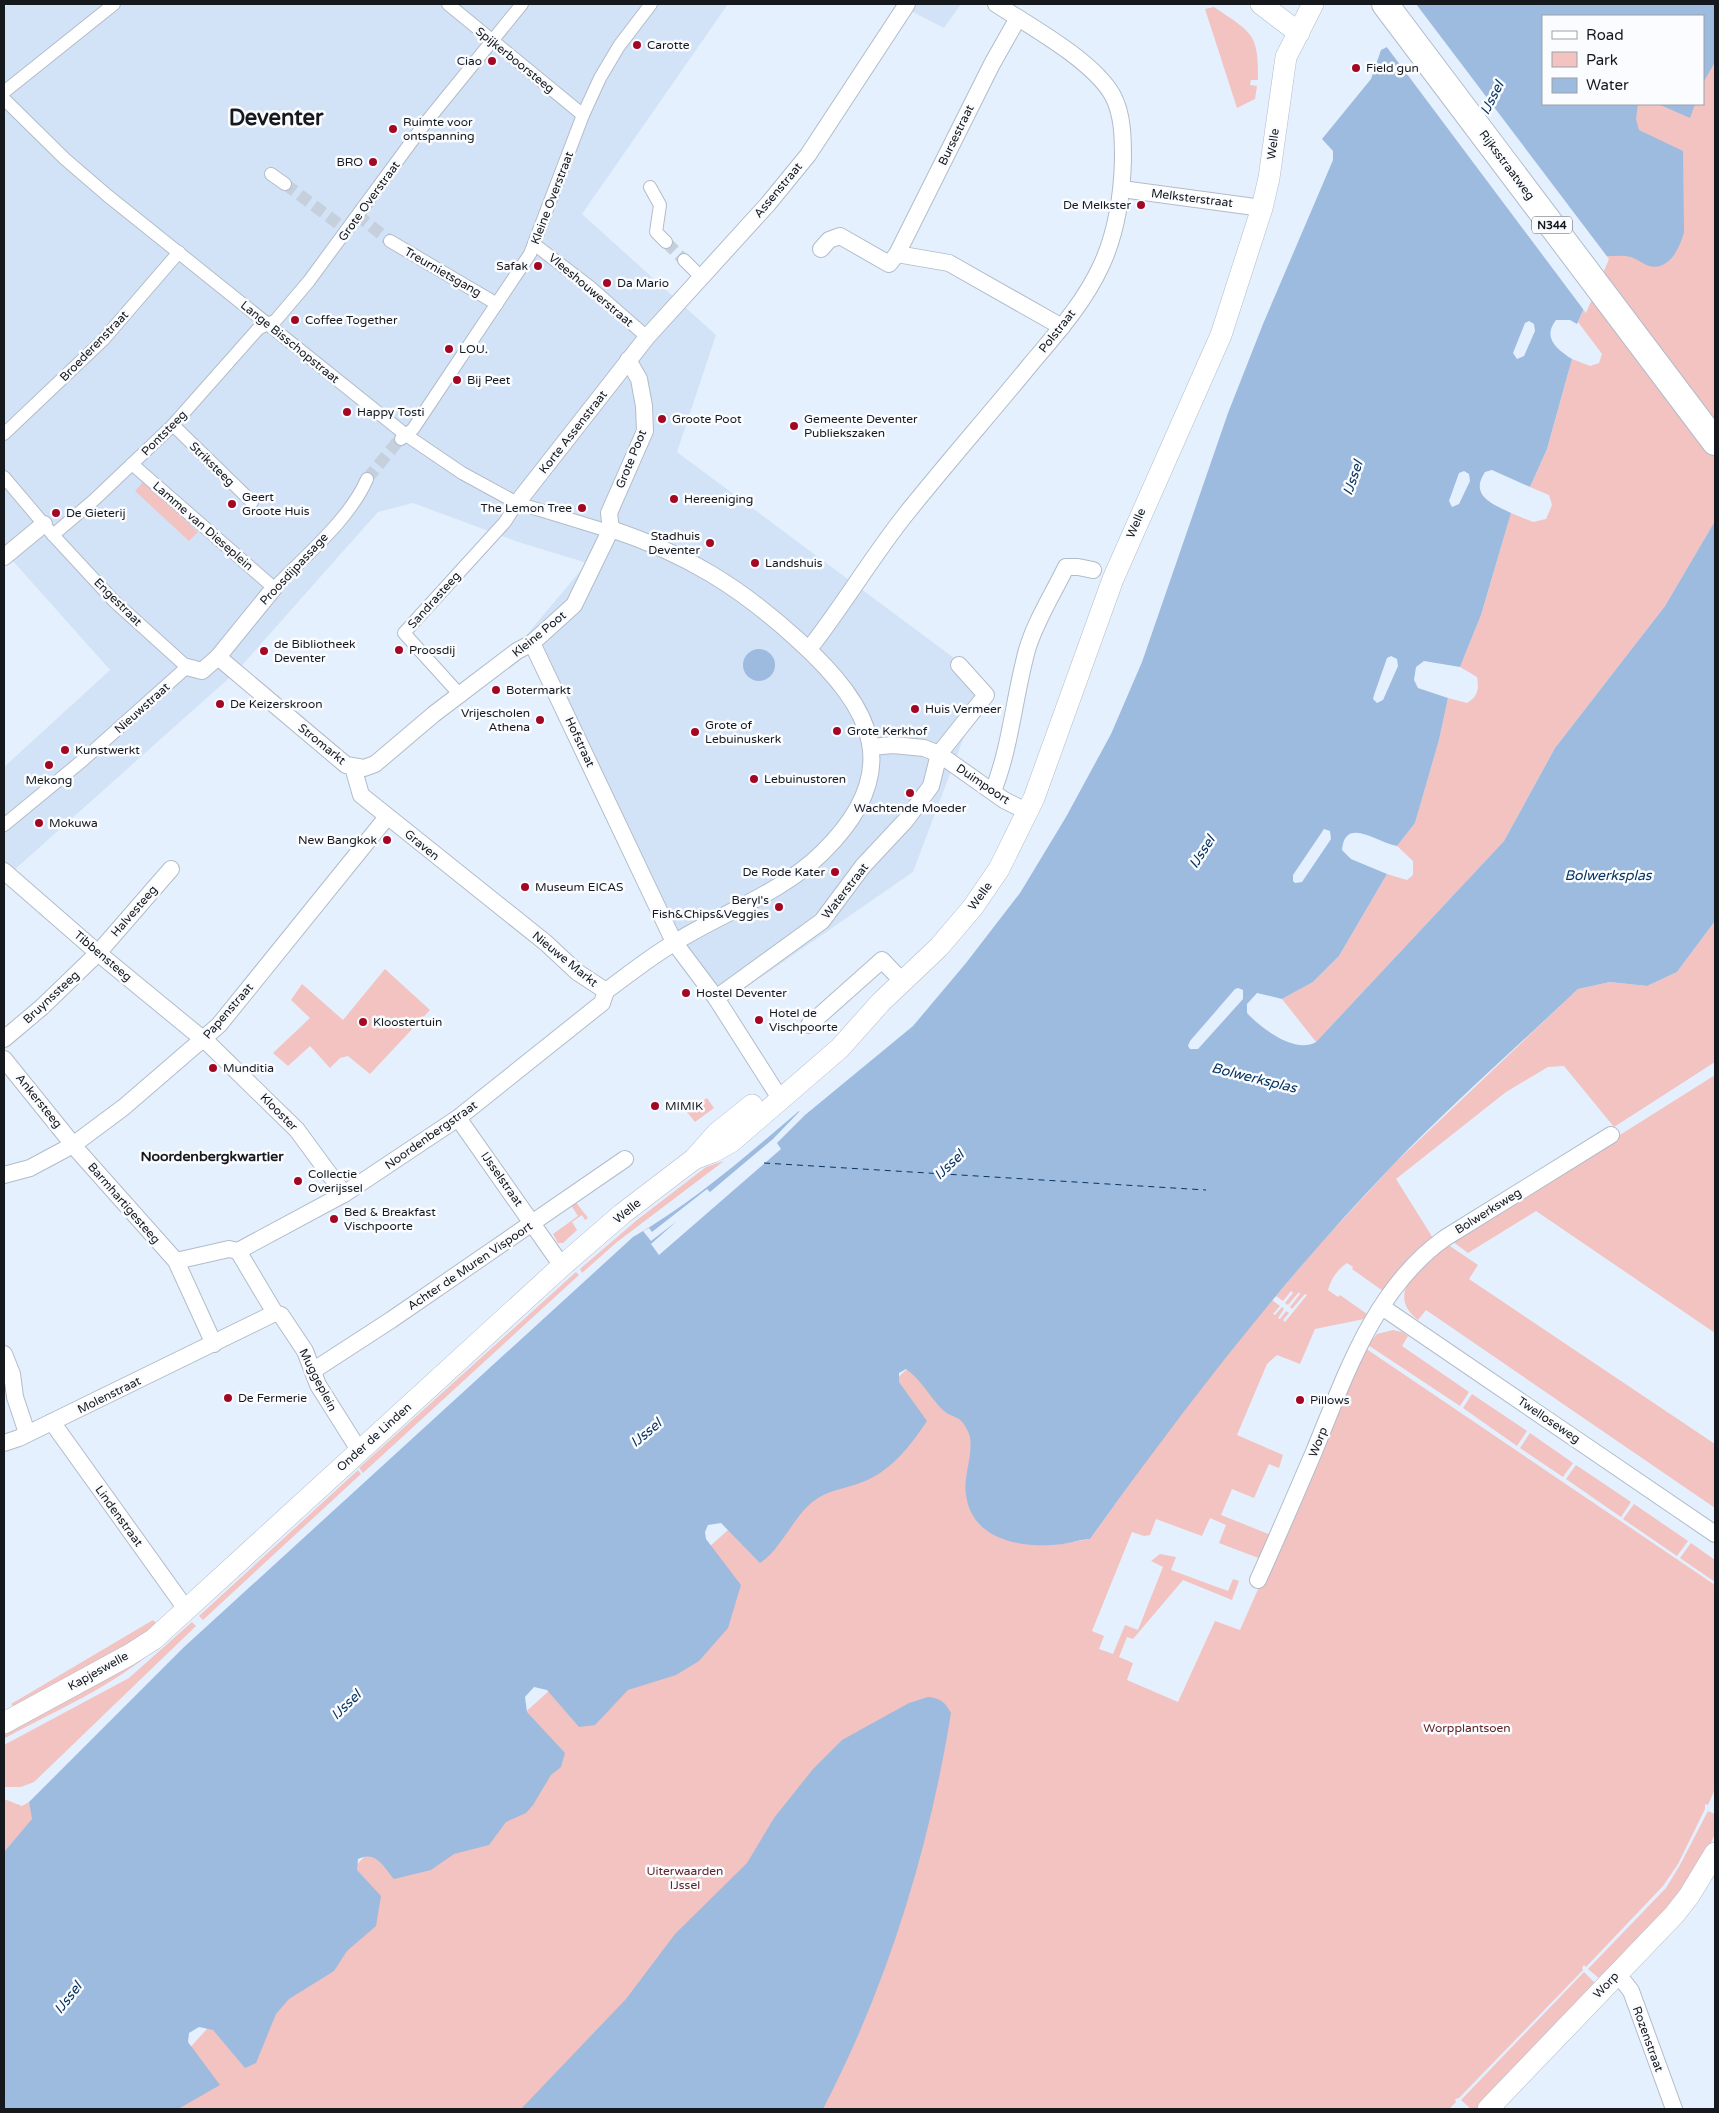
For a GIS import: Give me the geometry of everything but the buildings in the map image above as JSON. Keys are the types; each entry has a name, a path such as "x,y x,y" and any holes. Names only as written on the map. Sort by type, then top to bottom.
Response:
{"main road":[{"name":"Rijksstraatweg","path":"1387,6 1715,442"}],"street":[{"path":"4,92 114,4"},
{"name":"Spijkerboorsteeg","path":"448,4 583,115"},
{"name":"Grote Overstraat","path":"267,323 276,320 343,228 522,4"},
{"name":"Kleine Overstraat","path":"403,438 413,429 534,244 583,115 610,62 650,4"},
{"name":"Assenstraat","path":"628,360 768,204 808,155 906,4"},
{"name":"Polstraat","path":"809,650 905,515 1062,327 1091,286 1102,264 1122,189 1123,144 1120,115 1114,97 1091,70 1058,44 996,4"},
{"path":"1261,4 1299,33"},
{"name":"Welle","path":"562,1266 694,1158 717,1134 777,1094 881,1002 939,947 973,907 999,869 1028,812 1113,578 1221,335 1262,208 1269,178 1286,57 1314,4"},
{"name":"Welle","path":"1299,33 1325,4"},
{"name":"Bursestraat","path":"897,254 992,64 1018,18"},
{"name":"Lange Bisschopstraat","path":"4,99 65,159 267,323 403,438 517,503 602,530 610,529"},
{"path":"271,174 284,184"},
{"path":"650,187 660,205 656,232 666,242"},
{"name":"Melksterstraat","path":"1122,189 1262,208"},
{"path":"821,249 829,240 840,236 889,264 897,254 949,263 1062,327"},
{"name":"Treurnietsgang","path":"390,241 496,304"},
{"name":"Vleeshouwerstraat","path":"534,244 590,287 647,337"},
{"name":"Broederenstraat","path":"4,434 104,340 179,252"},
{"path":"684,260 701,277"},
{"name":"Pontsteeg","path":"48,529 132,464 173,425 258,329 267,323"},
{"name":"Korte Assenstraat","path":"517,503 628,360"},
{"name":"Grote Poot","path":"610,529 608,513 645,431 644,406 639,379 628,360"},
{"name":"Striksteeg","path":"173,425 252,502"},
{"name":"Lamme van Dieseplein","path":"132,464 274,588"},
{"path":"4,477 48,529 4,557"},
{"name":"Proosdijpassage","path":"218,657 274,588 327,534 360,495 367,478"},
{"name":"Sandrasteeg","path":"461,696 404,633 505,522 517,503"},
{"name":"Engestraat","path":"48,529 114,601 186,667"},
{"path":"610,529 659,546 705,569 757,604 809,650 852,697 864,720 871,747 870,772 862,798 837,836 823,852 769,892 674,942 716,998 777,1094"},
{"name":"Kleine Poot","path":"461,696 517,651 532,643 574,606 610,529"},
{"path":"992,791 1005,756 1028,649 1039,621 1066,567 1094,570"},
{"name":"Hofstraat","path":"532,643 674,942"},
{"path":"186,667 202,671 218,657"},
{"name":"Stromarkt","path":"218,657 346,765 353,767 364,768 375,764 434,714 461,696"},
{"path":"871,747 910,746 939,754 986,695 959,665"},
{"name":"Nieuwstraat","path":"4,824 83,760 186,667"},
{"name":"Duimpoort","path":"939,754 992,791 1028,812"},
{"name":"Waterstraat","path":"716,998 822,921 863,866 906,820 931,786 939,754"},
{"name":"Graven","path":"353,767 361,794 506,913"},
{"name":"Papenstraat","path":"4,1174 30,1168 73,1145 124,1107 219,1025 387,816"},
{"name":"Halvesteeg","path":"98,953 171,869"},
{"name":"Tibbensteeg","path":"4,871 98,953 204,1039"},
{"name":"Nieuwe Markt","path":"506,913 546,943 577,972 606,991 674,942"},
{"name":"Bruynssteeg","path":"4,1039 42,1007 98,953"},
{"path":"809,1025 882,960 903,982"},
{"name":"Noordenbergstraat","path":"176,1261 229,1249 238,1251 344,1194 458,1118 602,1003 606,991"},
{"name":"Klooster","path":"204,1039 297,1130 344,1194"},
{"name":"Ankersteeg","path":"4,1059 73,1145"},
{"name":"IJsselstraat","path":"458,1118 562,1266"},
{"name":"Bolwerksweg","path":"1382,1307 1408,1268 1427,1250 1611,1135"},
{"name":"Barmhartigesteeg","path":"73,1145 176,1261"},
{"name":"Achter de Muren Vispoort","path":"314,1370 391,1320 625,1159"},
{"name":"Muggeplein","path":"238,1251 275,1313 281,1315 305,1351 314,1370 318,1385 359,1450"},
{"path":"176,1261 214,1344 275,1313"},
{"name":"Onder de Linden","path":"186,1609 562,1266"},
{"name":"Twelloseweg","path":"1382,1307 1715,1534"},
{"name":"Worp","path":"1258,1580 1349,1366 1382,1307"},
{"name":"Molenstraat","path":"4,1443 214,1344"},
{"path":"4,1354 12,1374 15,1397 27,1433"},
{"name":"Lindenstraat","path":"52,1422 186,1609"},
{"name":"Kapjeswelle","path":"4,1723 143,1646 186,1609"},
{"name":"Worp","path":"1488,2109 1679,1908 1702,1876 1715,1853"},
{"name":"Rozenstraat","path":"1617,1973 1631,1991 1674,2109"}],"shaded area":[{"path":"8,4 728,4 582,214 716,335 677,452 985,681 913,872 715,1009 524,638 587,563 518,542 413,503 378,512 237,671 4,879 4,767 110,670 4,551 4,8"},
{"path":"897,4 961,4 944,28"}],"green space":[{"path":"1715,4 1715,521 1665,606 1555,748 1504,841 1316,1042 1282,999 1313,982 1339,956 1387,874 1407,880 1413,875 1413,861 1397,846 1415,823 1439,740 1448,698 1467,703 1477,692 1477,677 1460,667 1481,615 1511,513 1533,522 1546,519 1552,505 1549,495 1530,487 1547,449 1572,359 1590,366 1599,363 1602,354 1578,322 1607,256 1635,105 1704,105 1704,15"},
{"path":"1214,7 1245,29 1255,43 1258,80 1251,80 1250,85 1257,86 1255,99 1237,108 1205,9"},
{"path":"144,481 198,532 189,541 135,491"},
{"path":"1715,921 1715,1062 1614,1127 1564,1066 1548,1067 1506,1092 1396,1179 1433,1238 1383,1291 1352,1269 1353,1267 1347,1263 1337,1272 1328,1290 1338,1297 1340,1295 1367,1314 1364,1319 1315,1329 1300,1364 1277,1355 1267,1364 1237,1435 1283,1455 1279,1468 1269,1464 1254,1498 1232,1489 1221,1515 1271,1535 1261,1559 1219,1543 1226,1525 1210,1518 1202,1536 1156,1519 1150,1535 1144,1536 1132,1532 1092,1631 1104,1636 1099,1649 1113,1654 1125,1625 1138,1630 1163,1567 1151,1561 1160,1554 1176,1557 1171,1570 1228,1591 1233,1579 1239,1581 1232,1600 1183,1580 1133,1639 1127,1637 1119,1657 1133,1663 1127,1680 1178,1702 1215,1621 1240,1630 1365,1348 1715,1585 1715,1789 1708,1805 1705,1804 1705,1809 1678,1864 1663,1886 1586,1967 1584,1965 1583,1970 1459,2098 1455,2099 1456,2102 1449,2109 134,2109 361,1860 906,1370 1150,1178 1265,1309 1272,1300 1280,1306 1273,1314 1275,1315 1282,1307 1284,1309 1278,1318 1280,1319 1286,1311 1289,1313 1283,1320 1285,1322 1307,1295 1305,1294 1292,1309 1290,1307 1300,1294 1299,1292 1288,1305 1285,1303 1293,1293 1291,1291 1283,1301 1276,1296 1320,1244 1395,1163 1578,989 1610,982 1647,986 1677,972","holes":["1134,1478 1090,1539 1054,1545"]},
{"name":"Kloostertuin","path":"385,969 430,1010 370,1074 348,1056 340,1058 330,1068 310,1046 288,1066 273,1053 310,1018 291,1000 302,984 343,1020"},
{"path":"1715,1075 1715,1333 1536,1211 1468,1253 1452,1241"},
{"path":"707,1098 714,1108 695,1122 687,1112"},
{"path":"724,1161 617,1242 582,1273 580,1269 637,1220 706,1167"},
{"path":"575,1201 588,1218 585,1220 582,1215 572,1222 577,1230 563,1243 558,1243 553,1234 578,1216 571,1205"},
{"path":"1447,1244 1478,1265 1469,1279 1715,1444 1715,1508 1426,1310 1418,1320 1408,1309 1404,1299 1406,1289 1419,1269"},
{"path":"576,1272 579,1275 363,1473 359,1468"},
{"path":"1393,1330 1408,1336 1402,1346 1469,1392 1460,1406 1368,1345 1377,1334"},
{"path":"1472,1394 1527,1431 1517,1446 1463,1408"},
{"path":"1530,1433 1573,1463 1563,1477 1520,1448"},
{"path":"1576,1465 1631,1502 1621,1517 1566,1479"},
{"path":"358,1470 361,1474 203,1620 199,1616"},
{"path":"1634,1504 1688,1541 1677,1556 1623,1519"},
{"path":"1691,1543 1715,1560 1715,1582 1680,1558"},
{"path":"153,1620 157,1624 147,1633 13,1706 11,1704"},
{"path":"192,1622 196,1626 34,1782 21,1787 4,1787 4,1745 129,1678"},
{"path":"155,1649 102,1687 5,1738 4,1731"},
{"path":"4,1799 22,1806 29,1802 33,1819 4,1852"},
{"path":"1708,1811 1715,1814 1715,1834 1702,1861 1680,1894 1601,1980 1588,1969 1666,1888"},
{"path":"1584,1972 1596,1984 1477,2109 1471,2109 1461,2100"}],"water":[{"path":"1408,4 1715,4 1715,62 1704,81 1704,15 1542,15 1542,105 1638,105 1636,119 1639,130 1683,151 1684,232 1676,251 1668,262 1656,267 1649,266 1628,256 1607,256 1577,324 1570,320 1556,320 1552,326 1550,332 1553,342 1572,359 1547,449 1530,487 1492,470 1485,472 1481,480 1481,493 1485,498 1511,513 1481,615 1460,667 1424,661 1416,667 1414,680 1418,688 1448,698 1439,740 1415,823 1397,846 1363,834 1349,834 1344,840 1342,850 1351,859 1387,874 1339,956 1313,982 1282,999 1257,993 1247,1004 1247,1013 1261,1026 1279,1038 1298,1045 1308,1045 1316,1042 1504,841 1555,748 1665,606 1715,521 1715,921 1677,972 1647,986 1610,982 1578,989 1416,1141 1312,1253 1273,1299 1161,1441 1090,1539 1057,1545 1024,1544 998,1537 986,1530 970,1510 966,1495 965,1488 971,1444 967,1430 961,1421 944,1411 917,1378 906,1369 899,1373 899,1382 927,1421 907,1448 892,1464 865,1481 829,1493 810,1504 775,1549 760,1563 721,1523 708,1525 705,1532 706,1539 741,1585 728,1628 699,1661 676,1675 628,1690 595,1725 579,1727 547,1690 534,1687 525,1697 527,1712 565,1753 561,1767 551,1775 526,1813 506,1822 489,1845 454,1854 431,1870 394,1879 383,1865 374,1858 370,1856 358,1859 357,1870 381,1896 376,1926 347,1951 334,1971 289,1999 276,2014 256,2063 245,2068 213,2030 199,2027 189,2033 188,2042 220,2085 178,2109 4,2109 4,1852 32,1819 29,1802 183,1648 633,1237 698,1194 799,1111 805,1115 913,1026 966,963 1020,893 1066,817 1111,734 1142,662 1228,413 1263,324 1333,160 1333,151 1322,139 1371,79 1381,50 1389,46"},
{"path":"1660,105 1695,105 1690,118"},
{"path":"759,649 765,650 770,654 774,659 774,671 770,676 765,680 759,681 753,680 748,676 744,671 743,665 744,659 748,654 753,650"},
{"path":"928,1697 942,1701 951,1713 931,1815 918,1866 886,1966 846,2062 823,2109 521,2109 626,1999 675,1934 747,1863 774,1818 813,1769 842,1740 909,1703"}],"pier":[{"path":"1404,4 1416,4 1609,259 1586,313 1386,46 1387,41 1381,32 1395,20 1393,12"},
{"path":"1529,321 1534,324 1535,331 1524,356 1517,359 1513,353 1525,323"},
{"path":"1464,471 1469,474 1470,481 1459,504 1452,507 1449,501 1459,473"},
{"path":"1391,656 1397,659 1398,666 1383,700 1377,703 1373,699 1374,695 1387,658"},
{"path":"1324,829 1330,831 1331,839 1302,882 1295,883 1293,875"},
{"path":"1235,989 1243,990 1243,999 1198,1049 1190,1049 1188,1046 1190,1041"},
{"path":"800,1111 805,1115 777,1143 781,1149 659,1255 651,1244 677,1221 651,1241 643,1231 649,1228 652,1232 707,1189 710,1192 773,1139"}],"ferry route":[{"path":"764,1163 1206,1190"}],"tunnel":[{"path":"285,184 340,225"},
{"path":"357,215 390,241"},
{"path":"666,242 684,260"},
{"path":"367,479 399,440"}],"place":[{"name":"Carotte","path":"637,45"},
{"name":"Ciao","path":"492,61"},
{"name":"Field gun","path":"1356,68"},
{"name":"Ruimte voor ontspanning","path":"393,129"},
{"name":"BRO","path":"373,162"},
{"name":"De Melkster","path":"1141,205"},
{"name":"Safak","path":"538,266"},
{"name":"Da Mario","path":"607,283"},
{"name":"Coffee Together","path":"295,320"},
{"name":"LOU.","path":"449,349"},
{"name":"Bij Peet","path":"457,380"},
{"name":"Happy Tosti","path":"347,412"},
{"name":"Groote Poot","path":"662,419"},
{"name":"Gemeente Deventer Publiekszaken","path":"794,426"},
{"name":"Hereeniging","path":"674,499"},
{"name":"Geert Groote Huis","path":"232,504"},
{"name":"The Lemon Tree","path":"582,508"},
{"name":"De Gieterij","path":"56,513"},
{"name":"Stadhuis Deventer","path":"710,543"},
{"name":"Landshuis","path":"755,563"},
{"name":"Proosdij","path":"399,650"},
{"name":"de Bibliotheek Deventer","path":"264,651"},
{"name":"Botermarkt","path":"496,690"},
{"name":"De Keizerskroon","path":"220,704"},
{"name":"Huis Vermeer","path":"915,709"},
{"name":"Vrijescholen Athena","path":"540,720"},
{"name":"Grote Kerkhof","path":"837,731"},
{"name":"Grote of Lebuinuskerk","path":"695,732"},
{"name":"Kunstwerkt","path":"65,750"},
{"name":"Mekong","path":"49,765"},
{"name":"Lebuinustoren","path":"754,779"},
{"name":"Wachtende Moeder","path":"910,793"},
{"name":"Mokuwa","path":"39,823"},
{"name":"New Bangkok","path":"387,840"},
{"name":"De Rode Kater","path":"835,872"},
{"name":"Museum EICAS","path":"525,887"},
{"name":"Beryl's Fish&Chips&Veggies","path":"779,907"},
{"name":"Hostel Deventer","path":"686,993"},
{"name":"Hotel de Vischpoorte","path":"759,1020"},
{"name":"Kloostertuin","path":"363,1022"},
{"name":"Munditia","path":"213,1068"},
{"name":"MIMIK","path":"655,1106"},
{"name":"Collectie Overijssel","path":"298,1181"},
{"name":"Bed & Breakfast Vischpoorte","path":"334,1219"},
{"name":"De Fermerie","path":"228,1398"},
{"name":"Pillows","path":"1300,1400"}],"district":[{"name":"Deventer","path":"276,118"},
{"name":"Noordenbergkwartier","path":"212,1156"}],"water label":[{"name":"IJssel","path":"1492,98"},
{"name":"IJssel","path":"1353,478"},
{"name":"IJssel","path":"1202,852"},
{"name":"Bolwerksplas","path":"1608,875"},
{"name":"Bolwerksplas","path":"1254,1078"},
{"name":"IJssel","path":"949,1165"},
{"name":"IJssel","path":"646,1433"},
{"name":"IJssel","path":"346,1705"},
{"name":"IJssel","path":"68,1998"}],"park label":[{"name":"Worpplantsoen","path":"1467,1728"},
{"name":"Uiterwaarden IJssel","path":"685,1878"}]}
